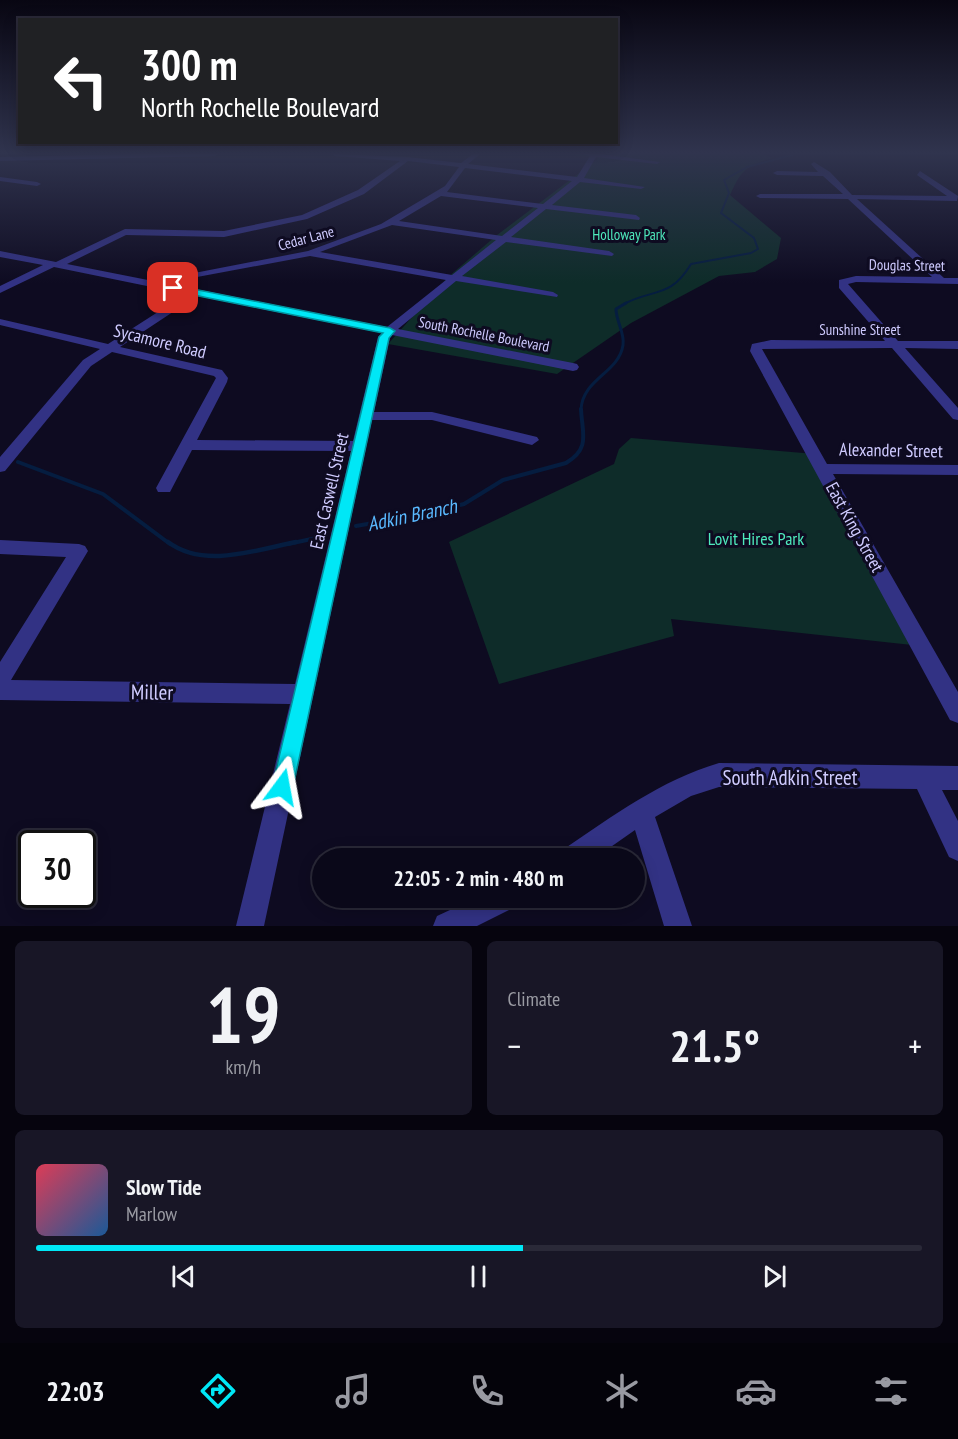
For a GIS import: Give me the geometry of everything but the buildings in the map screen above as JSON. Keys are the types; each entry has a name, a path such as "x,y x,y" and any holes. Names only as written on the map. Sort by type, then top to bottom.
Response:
{"street":[{"path":"0,290 124,232 224,234 304,217 349,197"},
{"name":"Cedar Lane","path":"150,284 310,253 391,222 433,197"},
{"path":"474,197 636,218"},
{"name":"East Caswell Street","path":"250,926 384,337 556,197"},
{"path":"851,197 942,281"},
{"path":"391,222 609,254"},
{"path":"310,253 553,295"},
{"name":"South Rochelle Boulevard","path":"0,254 573,367"},
{"name":"Douglas Street","path":"895,344 843,286 843,282 856,279 958,281"},
{"path":"0,467 87,363 196,292"},
{"name":"Sycamore Road","path":"0,322 111,347 218,374 222,378 189,445 164,488"},
{"name":"Sunshine Street","path":"762,344 958,345"},
{"name":"East King Street","path":"762,344 756,348 756,351 958,713"},
{"path":"895,344 958,416"},
{"path":"366,416 432,416 532,440"},
{"path":"189,445 359,447"},
{"name":"Alexander Street","path":"823,469 958,470"},
{"path":"0,548 80,551 0,680"},
{"name":"Miller","path":"0,690 304,694"},
{"name":"South Adkin Street","path":"588,848 701,778 719,775 958,778"},
{"path":"923,777 958,848"},
{"path":"642,813 678,926"},
{"path":"447,926 485,908"}],"green space":[{"name":"Holloway Park","path":"547,197 733,197 781,238 777,259 755,272 719,276 631,323 557,374 388,344 447,278 497,235"},
{"name":"Lovit Hires Park","path":"631,438 815,454 912,645 671,619 674,636 499,684 449,542 614,464 619,449"}],"waterway":[{"name":"Adkin Branch","path":"625,303 668,288 676,283 691,264 751,253 758,249 754,238 721,213 727,197"},
{"name":"Adkin Branch","path":"581,410 587,391 620,355 623,340 616,309 625,303"},
{"name":"Adkin Branch","path":"356,526 424,514 464,504 503,480 566,463 579,452 582,446 581,410"},
{"name":"Adkin Branch","path":"18,462 103,494 170,544"},
{"name":"Adkin Branch","path":"288,544 321,537"},
{"name":"Adkin Branch","path":"168,542 198,555 214,556 247,553 296,542"}],"route":[{"path":"173,288 390,331 384,337 282,787"}]}
